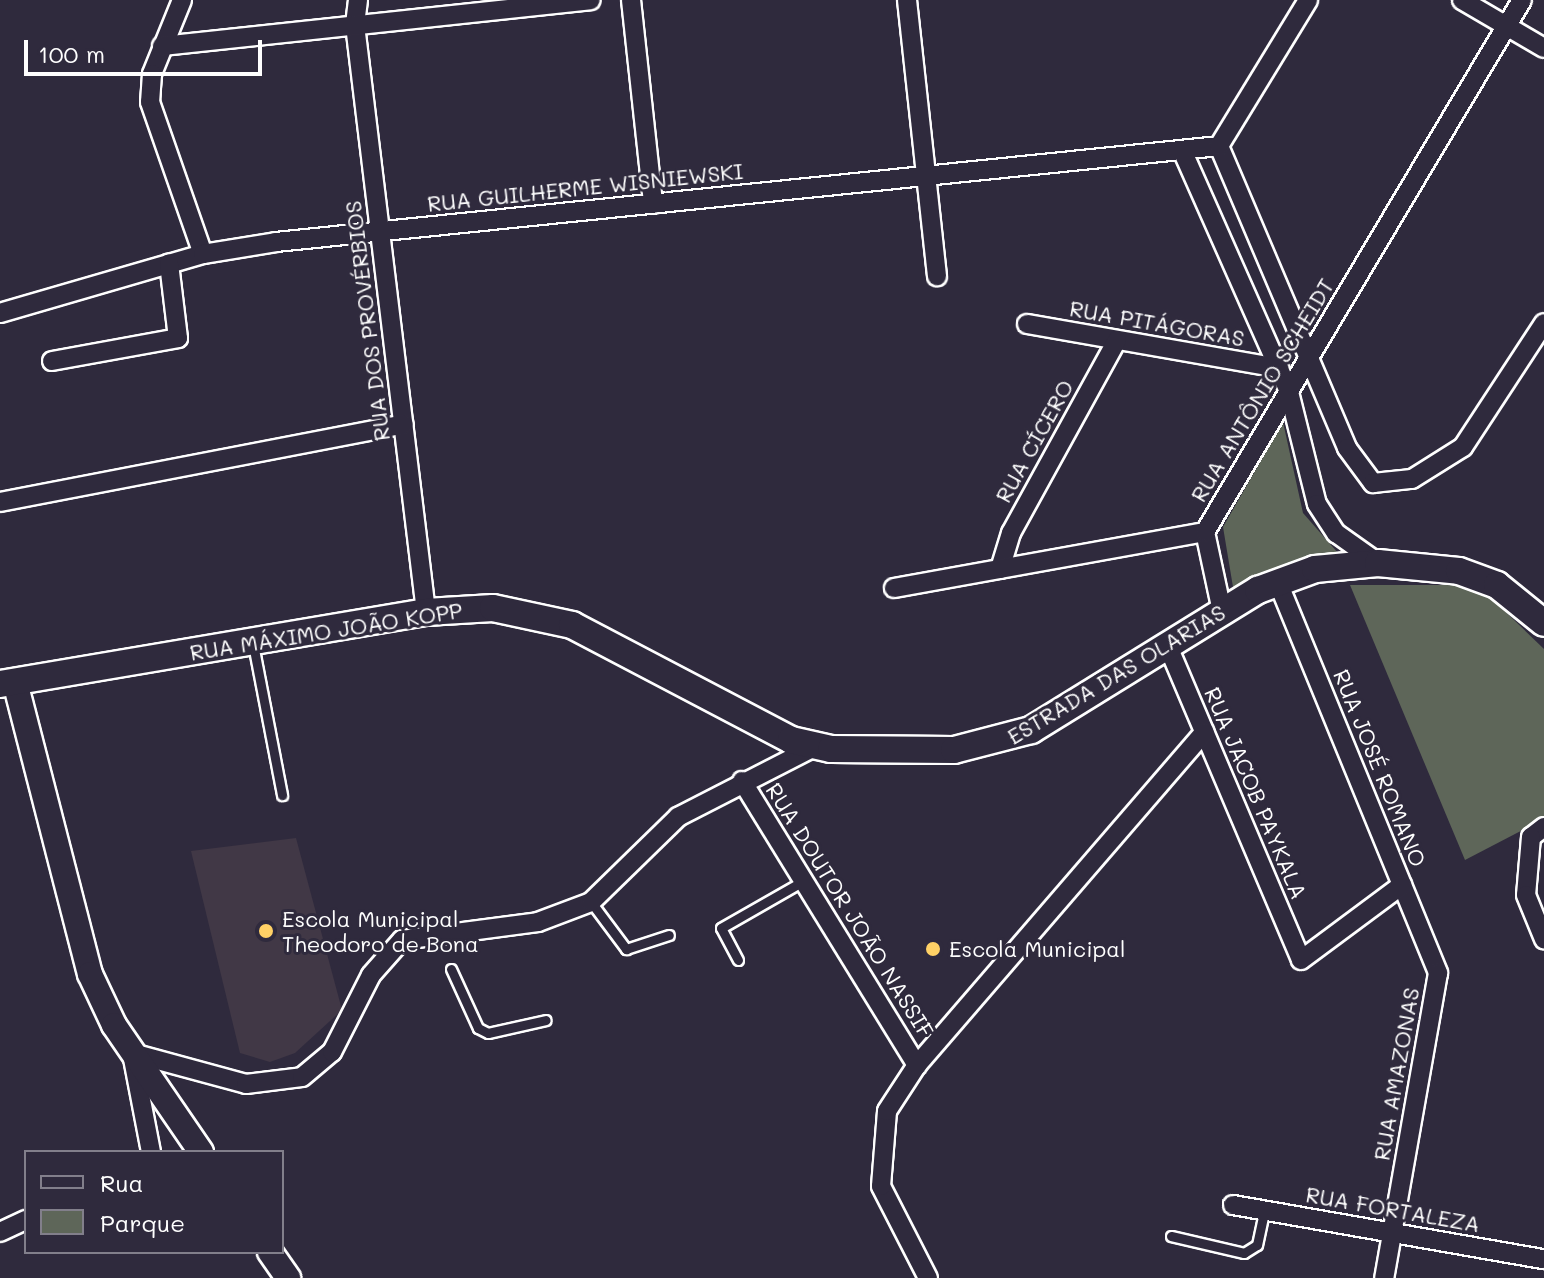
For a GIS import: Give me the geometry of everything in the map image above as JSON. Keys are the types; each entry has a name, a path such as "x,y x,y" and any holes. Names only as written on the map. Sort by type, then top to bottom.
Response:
{"main road":[{"name":"ESTRADA DAS OLARIAS","path":"814,747 996,744 1277,580 1378,563 1480,577 1544,623"},
{"name":"RUA MÁXIMO JOÃO KOPP","path":"8,683 426,612 493,608 553,618 763,729 814,747"}],"street":[{"path":"182,0 162,46 150,89 152,116 203,254"},
{"name":"RUA DOS PROVÉRBIOS","path":"358,0 355,25 426,612"},
{"path":"162,46 591,0"},
{"path":"631,0 653,204"},
{"path":"907,0 937,276"},
{"path":"1308,0 1219,146 1355,466 1373,483 1412,479 1463,447 1544,323"},
{"path":"1462,0 1544,48"},
{"name":"RUA ANTÔNIO SCHEIDT","path":"894,588 1205,532 1522,0"},
{"name":"RUA GUILHERME WISNIEWSKI","path":"0,313 203,254 380,232 1219,146"},
{"path":"1182,150 1289,392 1317,504 1336,533 1378,563"},
{"path":"52,361 178,338 169,264"},
{"name":"RUA PITÁGORAS","path":"1027,324 1279,368"},
{"name":"RUA CÍCERO","path":"1000,569 1011,533 1117,340"},
{"path":"0,502 404,424"},
{"path":"1205,532 1222,611"},
{"name":"RUA JOSÉ ROMANO","path":"1277,580 1438,973"},
{"name":"RUA JACOB PAYKALA","path":"1167,644 1301,960 1402,885"},
{"path":"8,683 90,974 132,1053 200,1150"},
{"path":"928,1278 887,1208 879,1164 887,1111 917,1065 1204,732"},
{"name":"ESTRADA DAS OLARIAS","path":"132,1053 246,1084 286,1083 332,1052 376,967 402,940 538,922 591,902 678,817 742,781 814,747"},
{"name":"RUA DOUTOR JOÃO NASSIF","path":"742,781 917,1065"},
{"path":"1544,827 1531,837 1526,895 1544,939"},
{"name":"RUA AMAZONAS","path":"1384,1278 1438,973"},
{"path":"132,1053 151,1150"},
{"name":"RUA FORTALEZA","path":"1233,1205 1544,1259"},
{"path":"0,1232 24,1221"},
{"path":"271,1254 288,1278"}],"lane":[{"path":"253,641 282,795"},
{"path":"738,960 721,928 804,881"},
{"path":"591,902 626,949 669,935"},
{"path":"451,969 478,1028 488,1033 546,1020"},
{"path":"1171,1236 1244,1253 1257,1245 1264,1211"}],"shaded area":[{"name":"Escola Municipal Theodoro de Bona","path":"296,838 342,1010 295,1053 270,1062 240,1053 191,851"}],"green space":[{"path":"1283,422 1303,513 1338,553 1296,560 1233,587 1223,527"},
{"path":"1350,585 1452,585 1486,593 1544,649 1544,819 1465,860"}],"place":[{"name":"Escola Municipal Theodoro de Bona","path":"266,931"},
{"name":"Escola Municipal","path":"933,949"}]}
